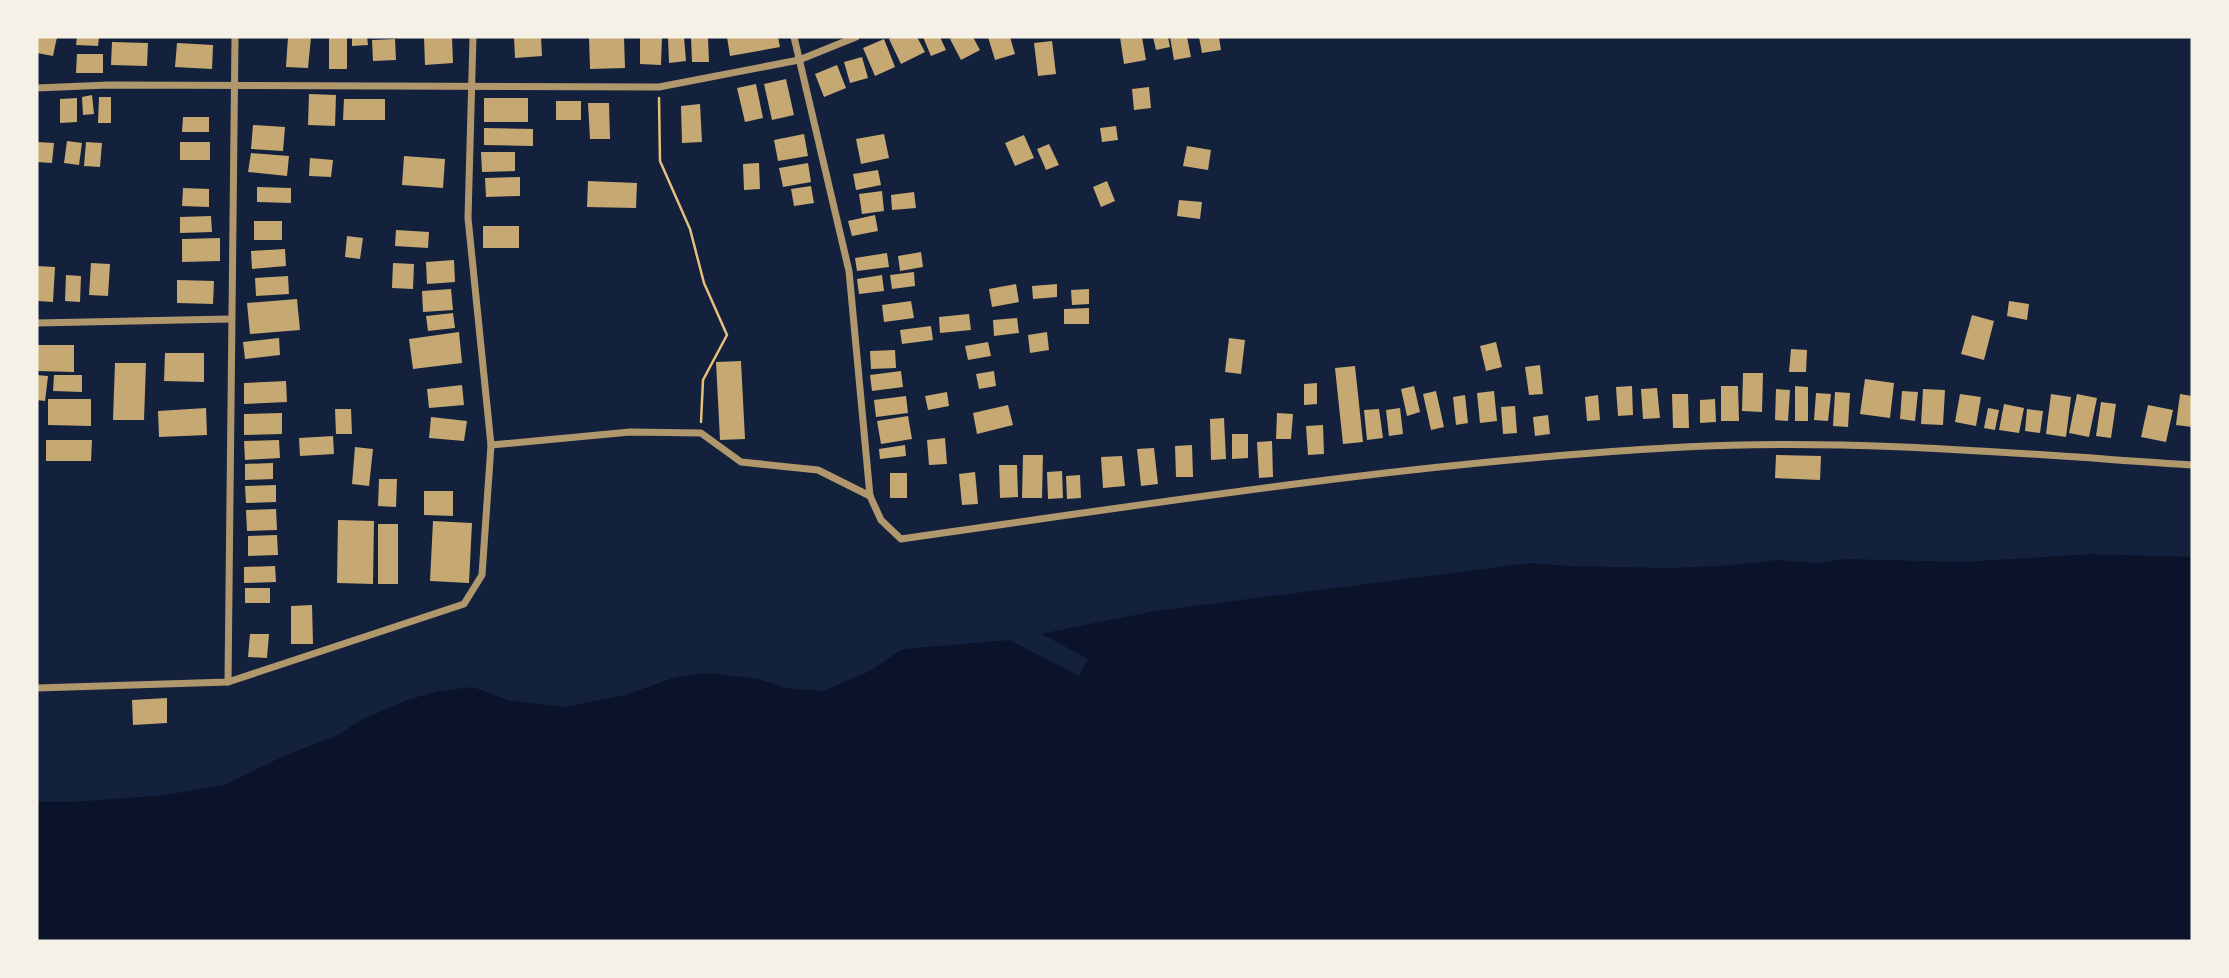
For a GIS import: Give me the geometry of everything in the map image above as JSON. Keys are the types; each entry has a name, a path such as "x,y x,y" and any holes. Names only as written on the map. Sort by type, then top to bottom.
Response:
{"street":[{"path":"228,682 234,37"},
{"path":"37,688 228,682 464,604 482,575 491,445 468,218 473,37"},
{"path":"794,37 849,271 870,496 881,520 901,539 1178,499 1404,471 1685,447 1843,445 2192,464"},
{"path":"37,88 108,85 659,88 799,60 856,37"},
{"path":"37,323 230,319"},
{"path":"491,445 630,432 701,433 741,462 818,470 851,489 870,496"}],"path":[{"path":"659,88 660,161 690,229 704,283 727,335 703,380 701,433"}],"water":[{"path":"2090,554 2192,557 2192,941 37,941 37,802 165,795 224,785 286,755 336,736 361,720 407,700 438,691 473,687 508,700 564,707 625,695 676,677 709,673 758,679 787,688 823,691 868,672 903,649 1010,640 1155,611 1530,563 1669,568 1777,560 1814,563 1846,559 1963,562"}],"pier":[{"path":"1038,632 1088,659 1079,676 1010,640 1012,636"}],"building":[{"path":"37,37 57,37 53,56 37,53"},
{"path":"77,37 99,37 98,46 76,45"},
{"path":"288,37 311,37 308,68 286,67"},
{"path":"329,37 347,37 347,69 329,69"},
{"path":"352,37 367,37 368,45 352,46"},
{"path":"424,37 452,37 453,63 425,65"},
{"path":"514,37 541,37 542,56 515,58"},
{"path":"589,37 624,37 625,68 590,69"},
{"path":"640,37 662,37 661,65 640,64"},
{"path":"668,37 684,37 686,61 669,63"},
{"path":"691,37 708,37 709,62 692,62"},
{"path":"727,37 778,37 780,47 730,56"},
{"path":"917,37 925,52 901,64 889,39"},
{"path":"923,37 940,37 946,50 931,56"},
{"path":"973,37 980,50 961,60 950,39"},
{"path":"988,37 1010,37 1015,54 995,60"},
{"path":"1120,37 1142,37 1146,60 1124,64"},
{"path":"1153,37 1168,37 1170,47 1156,50"},
{"path":"1170,37 1187,37 1191,57 1174,60"},
{"path":"1199,37 1219,37 1221,50 1202,53"},
{"path":"395,39 396,60 373,61 372,40"},
{"path":"884,39 895,67 875,76 863,48"},
{"path":"1052,41 1056,74 1038,76 1034,43"},
{"path":"112,42 148,43 147,66 111,65"},
{"path":"177,43 213,45 212,69 175,67"},
{"path":"77,54 103,54 103,73 76,73"},
{"path":"862,57 868,78 850,83 844,62"},
{"path":"837,65 846,88 824,97 815,74"},
{"path":"786,79 794,115 772,120 764,84"},
{"path":"756,84 763,118 745,122 737,88"},
{"path":"1149,87 1151,108 1134,110 1132,89"},
{"path":"309,94 336,95 335,126 308,125"},
{"path":"92,95 94,114 83,115 82,97"},
{"path":"99,97 111,97 111,123 98,123"},
{"path":"77,98 77,122 60,123 60,99"},
{"path":"484,98 528,98 528,122 484,122"},
{"path":"344,99 385,99 385,120 343,120"},
{"path":"556,101 581,101 581,120 556,120"},
{"path":"588,103 609,103 610,139 590,139"},
{"path":"700,104 702,142 682,143 681,106"},
{"path":"183,117 209,117 209,132 182,132"},
{"path":"253,125 285,127 283,151 251,149"},
{"path":"1116,126 1118,140 1102,142 1100,128"},
{"path":"484,128 533,129 533,146 484,145"},
{"path":"804,134 808,156 778,161 774,140"},
{"path":"884,134 889,158 861,164 856,139"},
{"path":"1024,135 1034,158 1015,166 1005,143"},
{"path":"67,141 82,143 79,165 64,163"},
{"path":"37,142 54,143 52,163 37,162"},
{"path":"86,142 102,143 100,167 84,166"},
{"path":"180,142 210,142 210,160 180,160"},
{"path":"1049,144 1059,165 1046,170 1037,149"},
{"path":"1187,146 1211,150 1208,170 1183,166"},
{"path":"481,152 515,152 515,171 482,172"},
{"path":"251,153 289,156 287,176 248,172"},
{"path":"404,156 445,159 443,188 402,185"},
{"path":"310,158 333,160 331,177 309,176"},
{"path":"759,163 760,189 744,190 743,164"},
{"path":"808,163 811,182 783,187 779,168"},
{"path":"878,170 881,185 856,190 853,174"},
{"path":"520,177 520,196 486,197 485,178"},
{"path":"588,181 637,183 636,208 587,207"},
{"path":"1107,181 1115,201 1101,207 1093,187"},
{"path":"811,186 814,203 794,206 791,189"},
{"path":"257,187 291,188 291,203 257,202"},
{"path":"183,188 209,189 209,207 182,206"},
{"path":"882,191 884,211 862,214 859,194"},
{"path":"914,192 916,208 892,210 891,195"},
{"path":"1179,200 1202,202 1200,219 1177,216"},
{"path":"875,215 878,231 852,236 848,221"},
{"path":"211,216 212,232 180,233 180,217"},
{"path":"254,221 282,221 282,240 254,240"},
{"path":"483,226 519,226 519,248 483,248"},
{"path":"396,230 429,232 428,248 395,246"},
{"path":"347,236 363,238 360,259 345,257"},
{"path":"220,238 220,261 182,262 182,239"},
{"path":"285,249 286,266 252,269 251,251"},
{"path":"921,252 923,267 900,271 898,256"},
{"path":"887,253 889,267 857,271 855,258"},
{"path":"454,260 455,282 427,284 426,262"},
{"path":"91,263 110,264 108,296 89,295"},
{"path":"393,263 414,264 413,289 392,288"},
{"path":"37,266 55,267 53,302 37,301"},
{"path":"914,272 915,286 892,289 890,275"},
{"path":"66,275 81,276 80,302 65,301"},
{"path":"882,275 884,291 859,294 857,279"},
{"path":"288,276 289,294 256,296 255,278"},
{"path":"177,280 214,281 213,304 177,303"},
{"path":"1016,284 1019,302 992,307 989,289"},
{"path":"1057,284 1057,297 1033,299 1032,286"},
{"path":"451,289 453,310 423,312 422,291"},
{"path":"1089,289 1089,304 1072,305 1071,290"},
{"path":"297,299 300,330 250,334 247,303"},
{"path":"911,301 914,318 884,322 882,305"},
{"path":"2009,301 2029,304 2027,320 2007,316"},
{"path":"1089,308 1089,324 1064,324 1064,309"},
{"path":"453,313 455,328 428,331 426,316"},
{"path":"969,314 971,330 940,333 939,317"},
{"path":"1972,315 1994,321 1984,360 1961,354"},
{"path":"1017,318 1019,333 994,336 993,320"},
{"path":"931,326 933,340 902,344 900,330"},
{"path":"459,332 462,363 413,369 409,339"},
{"path":"1047,332 1049,350 1030,353 1028,335"},
{"path":"279,338 280,355 245,359 243,342"},
{"path":"1229,338 1245,340 1241,374 1225,372"},
{"path":"988,342 991,356 968,360 965,346"},
{"path":"1496,342 1502,367 1486,371 1480,346"},
{"path":"37,345 74,345 74,372 37,371"},
{"path":"1791,349 1807,350 1806,372 1789,372"},
{"path":"895,350 896,368 871,369 870,351"},
{"path":"165,353 204,353 204,382 164,381"},
{"path":"741,361 745,439 720,440 716,362"},
{"path":"115,363 146,363 144,420 113,420"},
{"path":"1540,365 1543,394 1529,395 1525,367"},
{"path":"1355,366 1363,442 1343,444 1335,368"},
{"path":"901,371 903,387 872,391 870,375"},
{"path":"994,371 996,386 979,389 976,374"},
{"path":"1743,373 1763,373 1762,412 1742,411"},
{"path":"37,375 48,376 45,401 37,400"},
{"path":"54,375 82,375 82,392 53,391"},
{"path":"1865,379 1894,383 1890,418 1860,414"},
{"path":"286,381 287,402 244,404 244,383"},
{"path":"1317,383 1317,404 1304,405 1304,384"},
{"path":"462,385 464,405 429,408 427,389"},
{"path":"1414,386 1420,412 1407,416 1401,389"},
{"path":"1632,386 1633,415 1618,416 1616,387"},
{"path":"1721,386 1738,386 1739,421 1721,421"},
{"path":"1795,386 1808,387 1808,421 1795,421"},
{"path":"1657,388 1660,418 1643,419 1641,389"},
{"path":"1776,389 1790,390 1788,421 1775,420"},
{"path":"1923,389 1945,390 1943,425 1921,424"},
{"path":"1436,391 1444,427 1431,430 1423,394"},
{"path":"1494,391 1497,421 1480,423 1477,393"},
{"path":"1902,391 1918,392 1915,421 1900,419"},
{"path":"947,392 949,406 928,410 925,396"},
{"path":"1835,392 1850,393 1848,427 1833,426"},
{"path":"1816,393 1831,394 1828,421 1814,420"},
{"path":"1672,394 1688,394 1689,428 1673,428"},
{"path":"1960,394 1981,397 1976,426 1955,422"},
{"path":"2051,394 2071,397 2066,437 2046,434"},
{"path":"2077,394 2097,398 2089,437 2069,433"},
{"path":"2180,394 2192,396 2192,427 2176,425"},
{"path":"1465,395 1468,423 1456,425 1453,397"},
{"path":"1598,395 1600,420 1587,421 1585,397"},
{"path":"906,396 908,413 876,417 874,400"},
{"path":"48,399 91,399 91,426 48,425"},
{"path":"1715,399 1716,422 1700,423 1700,400"},
{"path":"2101,402 2116,404 2111,438 2096,436"},
{"path":"2004,404 2024,408 2019,433 1999,430"},
{"path":"1008,405 1013,425 977,434 973,413"},
{"path":"2148,405 2173,410 2166,442 2141,437"},
{"path":"1515,406 1517,433 1503,434 1501,407"},
{"path":"206,408 207,435 159,437 158,411"},
{"path":"1400,408 1403,434 1389,436 1386,410"},
{"path":"1988,408 1999,410 1995,430 1984,428"},
{"path":"335,409 351,409 352,434 336,434"},
{"path":"1379,409 1383,438 1367,440 1364,410"},
{"path":"2027,409 2043,411 2040,433 2025,431"},
{"path":"282,413 282,434 244,435 244,414"},
{"path":"1277,413 1293,414 1291,439 1276,439"},
{"path":"1548,415 1550,434 1535,436 1533,417"},
{"path":"908,416 912,439 881,444 877,421"},
{"path":"431,417 467,421 464,441 429,438"},
{"path":"1224,418 1226,459 1211,460 1210,419"},
{"path":"1323,425 1324,454 1308,455 1306,426"},
{"path":"1232,434 1248,434 1248,458 1232,459"},
{"path":"333,436 334,454 300,456 299,438"},
{"path":"945,438 947,464 929,465 927,440"},
{"path":"46,440 92,440 91,461 46,461"},
{"path":"279,440 280,458 245,460 244,441"},
{"path":"1272,441 1273,477 1259,478 1257,442"},
{"path":"905,445 906,456 880,459 879,449"},
{"path":"1192,445 1193,477 1176,477 1175,446"},
{"path":"355,447 373,449 369,486 352,484"},
{"path":"1154,448 1158,484 1141,486 1137,449"},
{"path":"1023,455 1043,455 1042,498 1022,498"},
{"path":"1776,455 1821,456 1820,480 1775,478"},
{"path":"1122,456 1125,486 1103,488 1101,457"},
{"path":"273,463 273,479 245,480 245,464"},
{"path":"999,465 1017,465 1018,497 1000,498"},
{"path":"1062,471 1063,498 1048,499 1047,472"},
{"path":"975,472 978,504 962,505 959,474"},
{"path":"890,473 907,473 907,498 890,498"},
{"path":"1080,475 1081,498 1067,499 1066,476"},
{"path":"379,479 397,479 396,507 378,506"},
{"path":"276,485 276,502 246,503 245,486"},
{"path":"424,491 453,491 453,516 424,515"},
{"path":"276,509 277,530 247,531 246,510"},
{"path":"338,520 374,521 373,584 337,583"},
{"path":"433,521 472,523 469,583 430,581"},
{"path":"378,524 398,524 398,584 378,584"},
{"path":"277,535 278,555 248,556 248,536"},
{"path":"275,566 276,582 244,583 244,567"},
{"path":"245,588 270,588 270,603 245,603"},
{"path":"312,605 313,644 291,644 291,606"},
{"path":"250,634 269,634 267,658 248,657"},
{"path":"167,698 167,723 133,725 132,700"}]}
